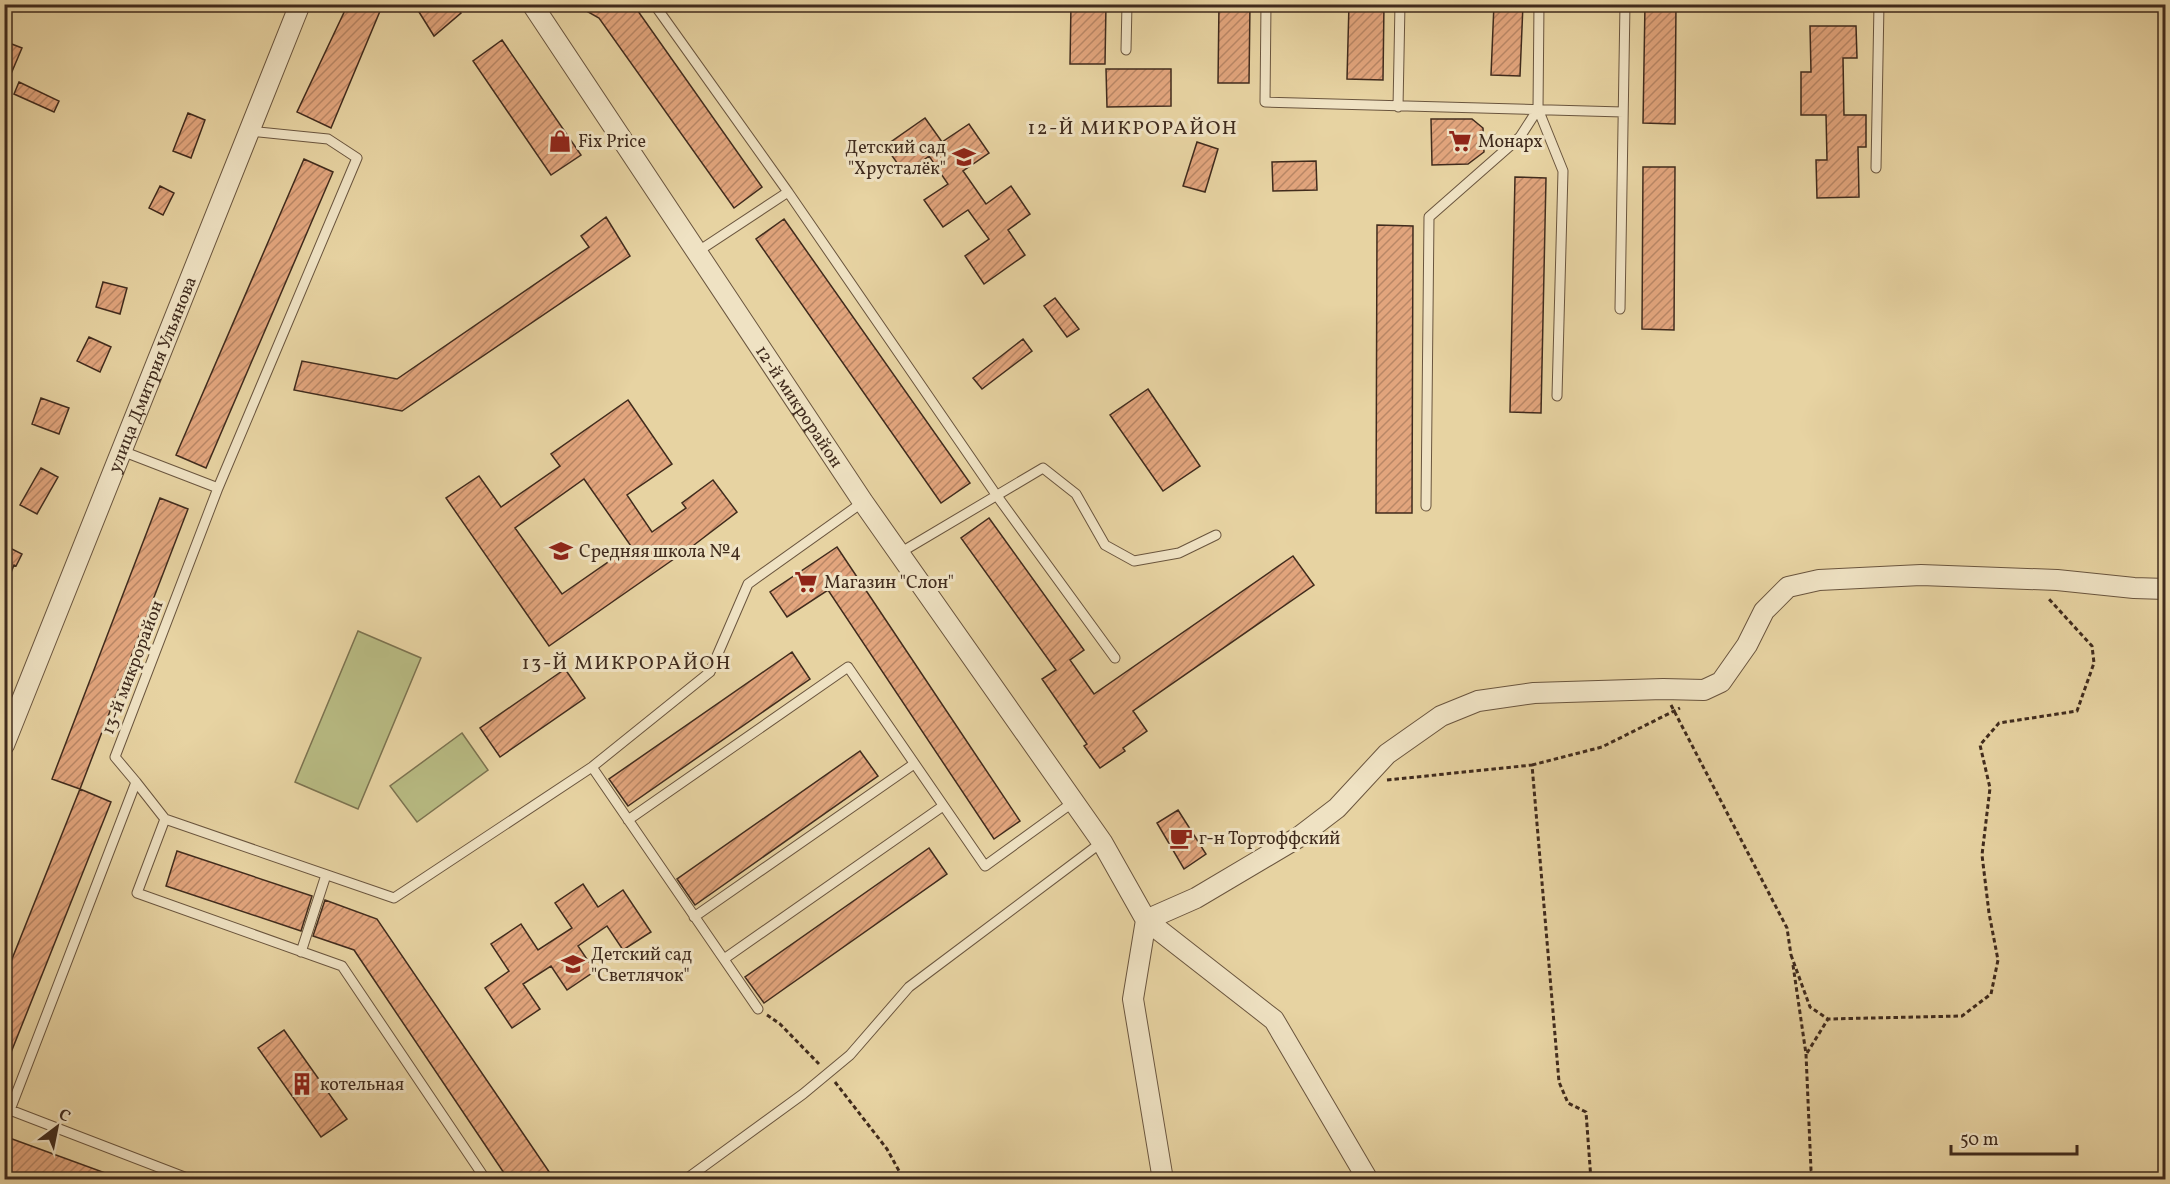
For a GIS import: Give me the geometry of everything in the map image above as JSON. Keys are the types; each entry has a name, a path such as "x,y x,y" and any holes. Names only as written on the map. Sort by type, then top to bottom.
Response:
{"street":[{"name":"улица Дмитрия Ульянова","path":"4,745 300,4"},
{"name":"12-й микрорайон","path":"532,4 862,502 1102,843 1146,920"},
{"path":"1146,920 1196,898 1299,837 1337,808 1387,754 1441,716 1478,701 1534,693 1704,690 1721,682 1747,645 1764,611 1788,587 1819,580 1921,575 2031,578 2166,589"},
{"path":"1146,920 1133,999 1163,1179"},
{"path":"1146,920 1274,1020 1368,1179"}],"lane":[{"path":"654,4 788,192 997,496 1115,658"},
{"path":"1126,50 1127,4"},
{"path":"1266,4 1265,102 1398,108 1623,112"},
{"path":"1398,108 1400,4"},
{"path":"1539,4 1538,109 1563,171 1557,396"},
{"path":"1620,309 1625,4"},
{"path":"1876,168 1879,4"},
{"path":"1426,506 1429,217 1520,137 1538,109"},
{"name":"13-й микрорайон","path":"136,782 115,757 218,488 357,158 328,139 250,131"},
{"path":"697,252 788,192"},
{"path":"122,452 218,488"},
{"path":"898,554 1044,468 1076,494 1105,545 1134,561 1179,553 1216,536"},
{"path":"136,782 165,819 394,898 592,767 710,672 748,584 862,502"},
{"path":"628,820 848,667 985,866 1072,803"},
{"path":"694,917 914,764"},
{"path":"592,767 758,1009"},
{"path":"136,782 7,1109 192,1179"},
{"path":"724,959 943,806"},
{"path":"165,819 137,893 342,966 486,1179"},
{"path":"684,1179 803,1094 850,1055 909,987 1102,843"},
{"path":"301,952 326,875"}],"path":[{"path":"1791,954 1810,1007 1828,1019 1962,1016 1991,994 1998,960 1989,913 1982,855 1990,788 1980,745 1998,723 2077,711 2094,663 2092,646 2031,578"},
{"path":"1663,689 1787,928 1806,1054 1811,1170 1815,1179"},
{"path":"1360,783 1532,765 1602,747 1674,712 1704,690"},
{"path":"1532,765 1559,1082 1568,1103 1586,1112 1591,1179"},
{"path":"758,1009 780,1024 828,1073 887,1149 904,1179"},
{"path":"1806,1054 1828,1019"}],"green space":[{"path":"358,631 421,658 358,809 295,782"},
{"path":"462,733 488,770 417,822 390,786"}],"building":[{"path":"348,4 383,4 331,128 297,112"},
{"path":"414,4 456,4 461,13 434,36"},
{"path":"574,4 633,4 762,187 734,208 599,18"},
{"path":"1071,4 1106,4 1105,64 1070,64"},
{"path":"1219,4 1250,4 1249,83 1218,83"},
{"path":"1349,4 1384,4 1383,80 1347,79"},
{"path":"1494,4 1523,4 1520,76 1491,75"},
{"path":"1645,4 1676,4 1675,124 1643,123"},
{"path":"1810,26 1856,26 1857,58 1843,58 1844,115 1866,115 1866,147 1858,147 1859,197 1817,198 1816,160 1827,160 1826,115 1801,115 1801,72 1811,72"},
{"path":"502,40 581,155 551,175 473,61"},
{"path":"4,41 22,48 5,88 4,88"},
{"path":"1106,69 1171,69 1171,106 1107,107"},
{"path":"19,82 59,101 54,112 14,94"},
{"path":"188,113 205,120 191,158 173,151"},
{"path":"925,118 942,142 969,124 989,153 963,171 986,204 1011,186 1030,214 1008,230 1025,255 984,284 965,256 989,239 968,210 943,227 924,200 948,184 929,156 905,174 885,146"},
{"path":"1431,119 1472,119 1483,128 1484,152 1468,164 1432,165"},
{"path":"1197,142 1218,149 1205,192 1183,186"},
{"path":"304,159 333,172 206,468 176,455"},
{"path":"1316,161 1317,190 1273,191 1272,162"},
{"path":"1643,167 1675,167 1674,330 1642,329"},
{"path":"1515,177 1546,178 1541,413 1510,412"},
{"path":"160,186 174,193 163,215 149,208"},
{"path":"606,217 630,256 402,411 294,390 302,361 397,379 589,247 581,236"},
{"path":"784,219 970,483 941,503 756,239"},
{"path":"1377,225 1413,226 1412,513 1376,513"},
{"path":"103,282 127,288 120,314 96,307"},
{"path":"1055,298 1079,329 1067,337 1044,306"},
{"path":"89,337 111,347 100,372 77,361"},
{"path":"1023,339 1032,351 982,389 973,378"},
{"path":"1148,389 1200,466 1163,491 1110,415"},
{"path":"41,398 69,408 59,434 32,424"},
{"path":"628,400 672,464 627,495 652,532 686,508 682,503 713,480 737,512 694,545 549,646 446,498 479,476 501,507 560,466 551,454","holes":["584,479 631,546 562,594 515,528"]},
{"path":"41,468 58,477 37,514 20,505"},
{"path":"160,498 188,509 80,789 52,779"},
{"path":"989,518 1084,650 1070,660 1094,694 1293,556 1314,585 1133,711 1147,731 1123,748 1125,751 1100,768 1084,746 1087,744 1042,679 1056,670 961,538"},
{"path":"4,545 22,554 16,566 14,565 5,588"},
{"path":"837,547 1020,821 994,839 828,590 787,617 770,592"},
{"path":"792,652 810,679 628,806 609,779"},
{"path":"565,669 585,698 500,757 480,728"},
{"path":"860,751 878,776 695,905 677,879"},
{"path":"80,789 111,802 4,1070 4,979"},
{"name":"г-н Тортоффский","path":"1178,810 1206,854 1184,869 1157,823"},
{"path":"929,848 947,874 764,1003 745,977"},
{"path":"177,851 312,896 301,931 166,886"},
{"path":"583,884 598,907 623,890 651,932 623,950 607,926 578,946 595,971 567,990 551,966 523,984 540,1009 512,1028 485,988 509,971 491,944 521,924 538,950 572,928 555,903"},
{"path":"325,900 377,919 554,1179 508,1179 354,950 313,936"},
{"name":"котельная","path":"284,1030 347,1119 321,1137 258,1048"},
{"path":"4,1136 119,1179 29,1179 4,1171"}],"place":[{"name":"Fix Price","path":"560,141"},
{"name":"Монарх","path":"1460,141"},
{"name":"Детский сад \"Хрусталёк\"","path":"964,157"},
{"name":"Средняя школа №4","path":"561,551"},
{"name":"Магазин \"Слон\"","path":"806,582"},
{"name":"г-н Тортоффский","path":"1181,838"},
{"name":"Детский сад \"Светлячок\"","path":"573,964"},
{"name":"котельная","path":"302,1084"}],"district":[{"name":"12-Й МИКРОРАЙОН","path":"1133,127"},
{"name":"13-Й МИКРОРАЙОН","path":"627,662"}]}
